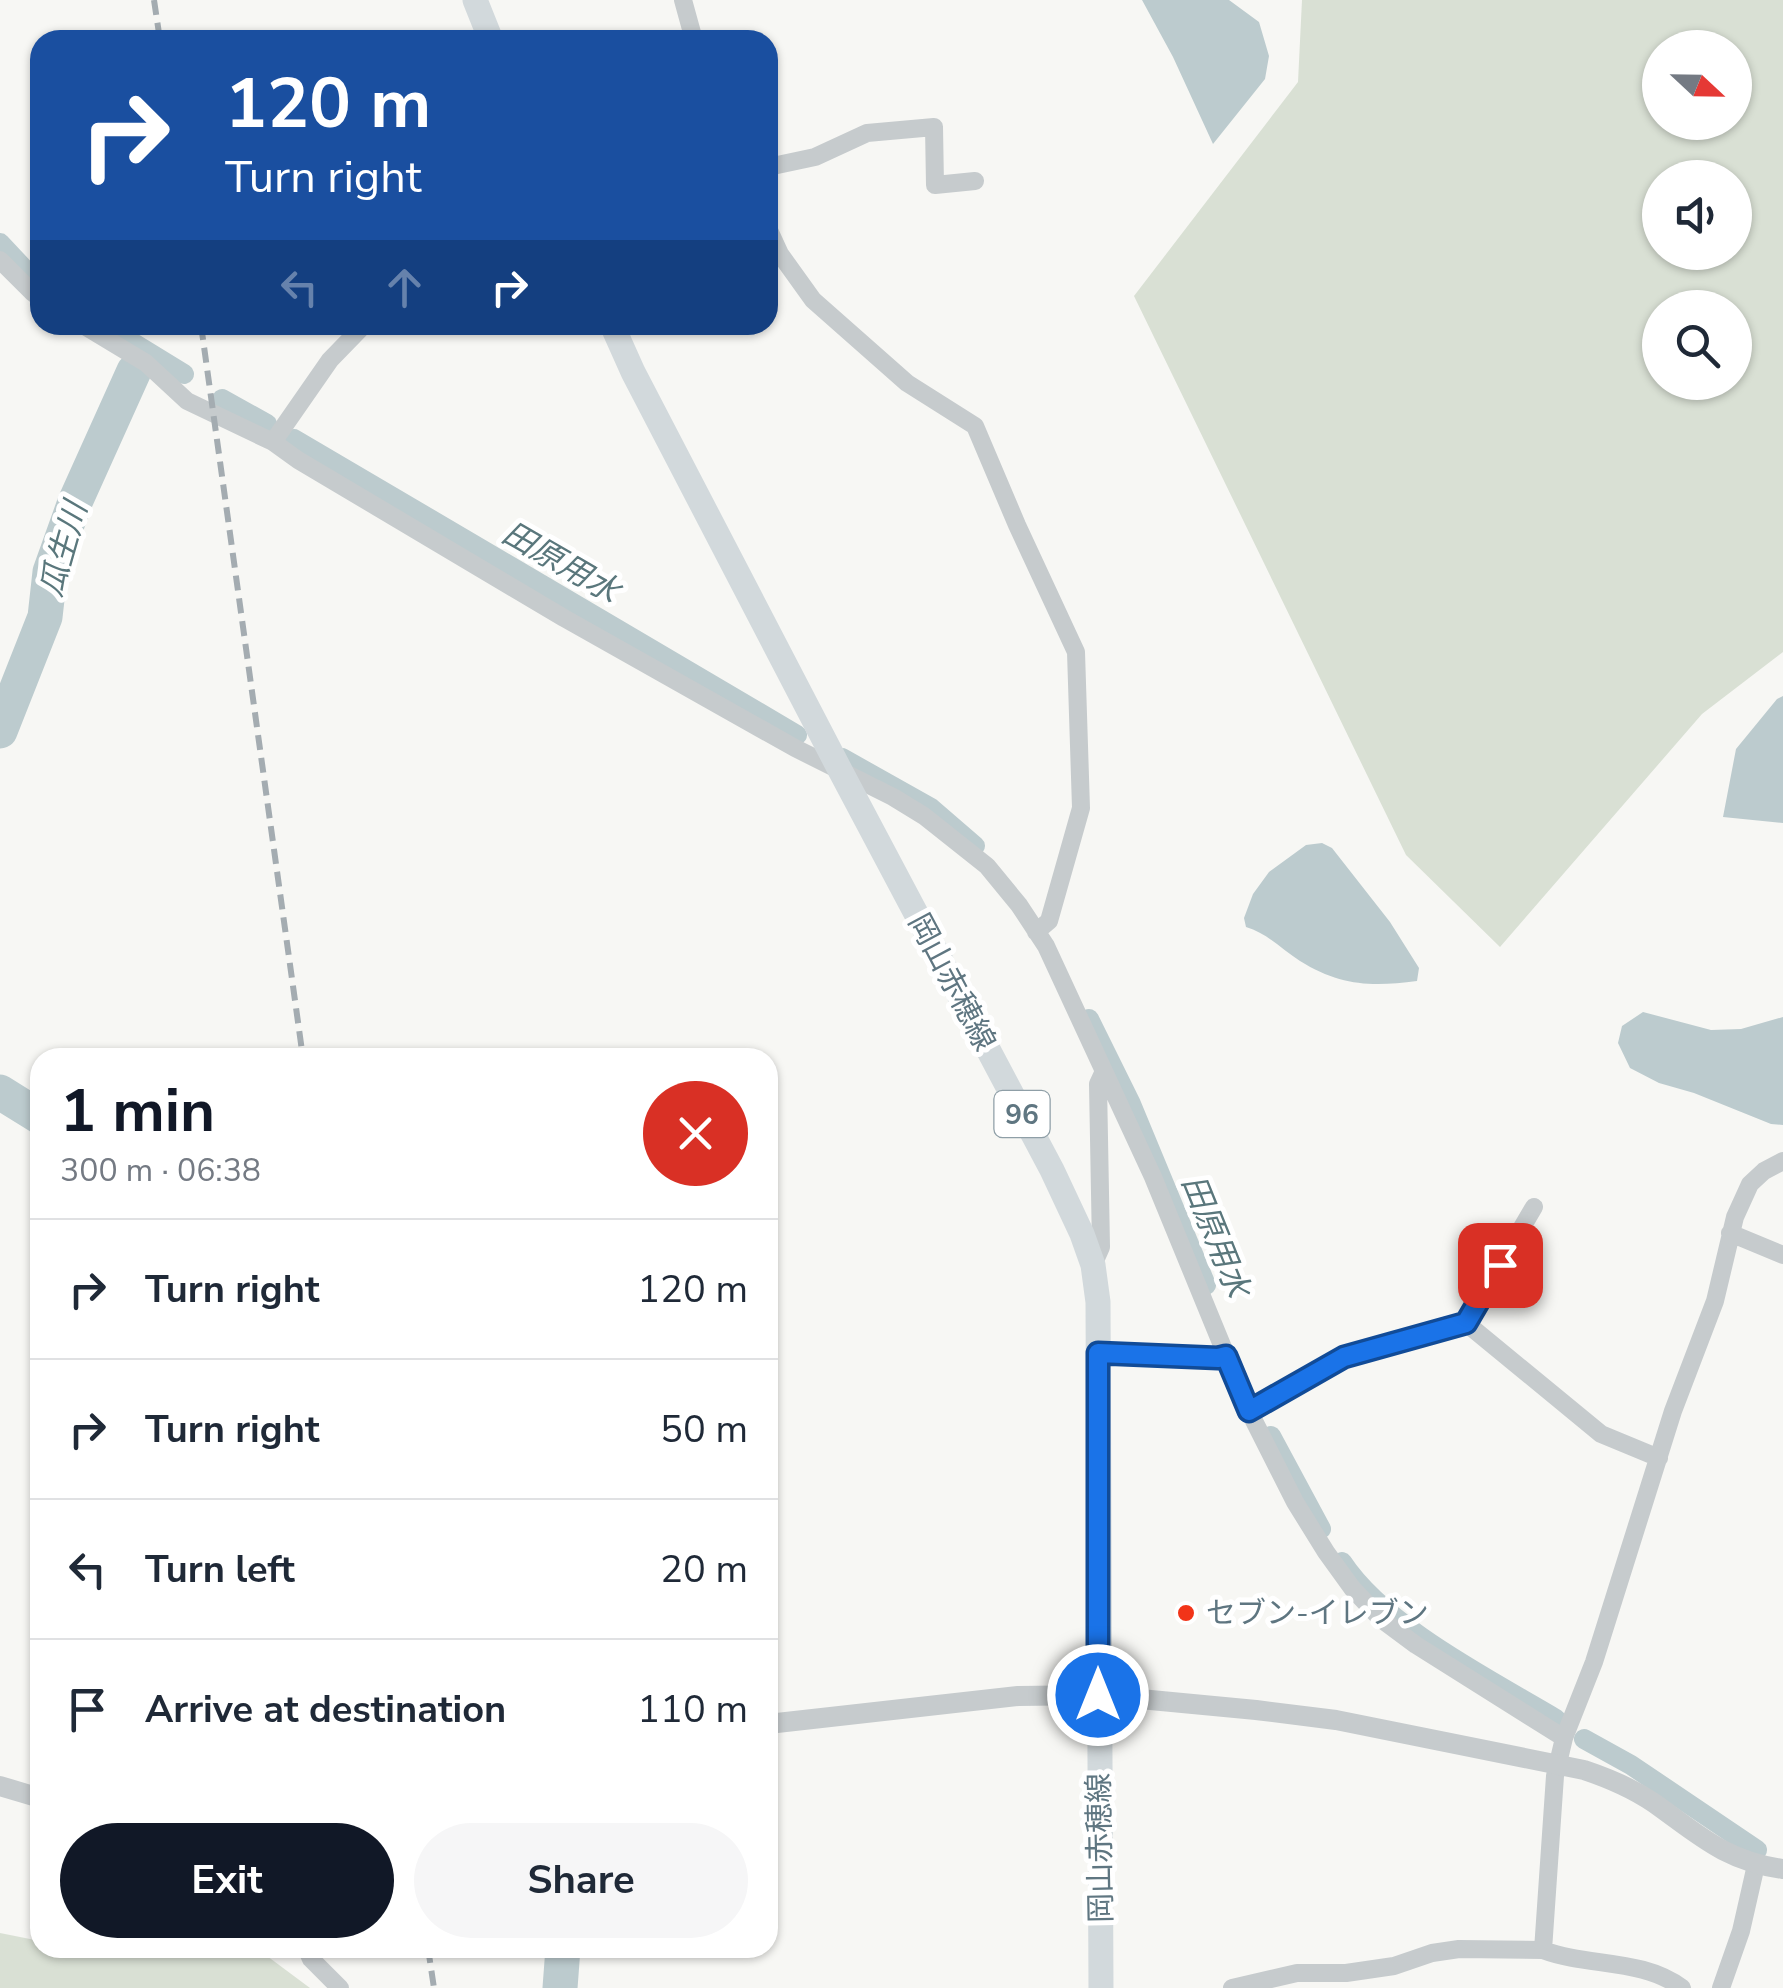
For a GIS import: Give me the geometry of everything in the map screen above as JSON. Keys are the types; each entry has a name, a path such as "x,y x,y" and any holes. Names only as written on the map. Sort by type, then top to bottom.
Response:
{"main road":[{"path":"475,0 487,30"},
{"name":"岡山赤穂線","path":"616,335 841,772 1052,1170 1093,1265 1098,1302 1101,1988"}],"street":[{"path":"683,0 691,30"},
{"path":"778,165 814,157 868,134 934,128 935,185 975,180"},
{"path":"778,250 813,300 907,383 975,426 1076,652 1081,808 1042,928 1046,946 1153,1176 1226,1356 1255,1408 1296,1502 1352,1588 1382,1619 1564,1738"},
{"path":"0,260 30,290"},
{"path":"100,335 146,363 188,402 273,442 564,618 924,816 986,866 1042,928"},
{"path":"273,442 330,360 354,335"},
{"path":"1093,1265 1101,1247 1098,1084 1104,1071"},
{"path":"1543,1950 1557,1763 1564,1738 1594,1662 1658,1458 1714,1301 1735,1216 1750,1184 1783,1161"},
{"path":"1255,1408 1344,1357 1466,1323 1534,1207"},
{"path":"1730,1233 1783,1255"},
{"path":"1466,1323 1601,1434 1658,1458"},
{"path":"1098,1353 1226,1356"},
{"path":"778,1723 1018,1696 1098,1695 1336,1720 1557,1763 1616,1781 1722,1851 1756,1865 1783,1869"},
{"path":"0,1786 30,1795"},
{"path":"1720,1988 1741,1931 1756,1865"},
{"path":"1232,1988 1297,1973 1346,1973 1394,1966 1459,1949 1543,1950 1561,1957 1636,1968 1670,1979 1682,1988"},
{"path":"311,1958 340,1988"}],"shaded area":[{"path":"1142,0 1229,0 1259,22 1269,56 1265,79 1213,144 1173,57"},
{"path":"1302,0 1783,0 1783,652 1702,714 1500,947 1406,855 1134,296 1298,82"},
{"path":"1783,696 1783,823 1723,817 1736,749"},
{"path":"1322,843 1332,848 1390,922 1419,968 1417,981 1371,984 1329,976 1246,927 1244,918 1253,894 1269,872 1306,845"},
{"path":"1643,1012 1711,1030 1741,1029 1783,1017 1783,1125 1659,1083 1630,1068 1618,1043 1622,1026"},
{"path":"0,1933 30,1939 30,1958 270,1958 310,1988 0,1988"}],"waterway":[{"name":"田原用水","path":"0,243 30,275"},
{"name":"田原用水","path":"120,335 184,374"},
{"name":"瓜生川","path":"0,731 45,617 50,572 75,502 134,371"},
{"name":"田原用水","path":"222,399 267,424"},
{"name":"田原用水","path":"294,439 797,735"},
{"name":"田原用水","path":"842,758 931,808 975,846"},
{"name":"田原用水","path":"1089,1019 1131,1104 1206,1285"},
{"name":"瓜生川","path":"0,1092 30,1111"},
{"name":"田原用水","path":"1271,1436 1321,1529"},
{"name":"田原用水","path":"1342,1562 1361,1586 1411,1630 1556,1719"},
{"name":"田原用水","path":"1584,1739 1631,1765 1757,1850"},
{"name":"瓜生川","path":"560,1988 562,1958"}],"railway":[{"path":"154,0 158,30"},
{"path":"202,335 302,1048"},
{"path":"430,1958 434,1988"}],"place":[{"name":"セブン-イレブン","path":"1186,1613"}],"route":[{"path":"1098,1695 1098,1353 1226,1356 1249,1411 1344,1357 1466,1323 1500,1265"}]}
